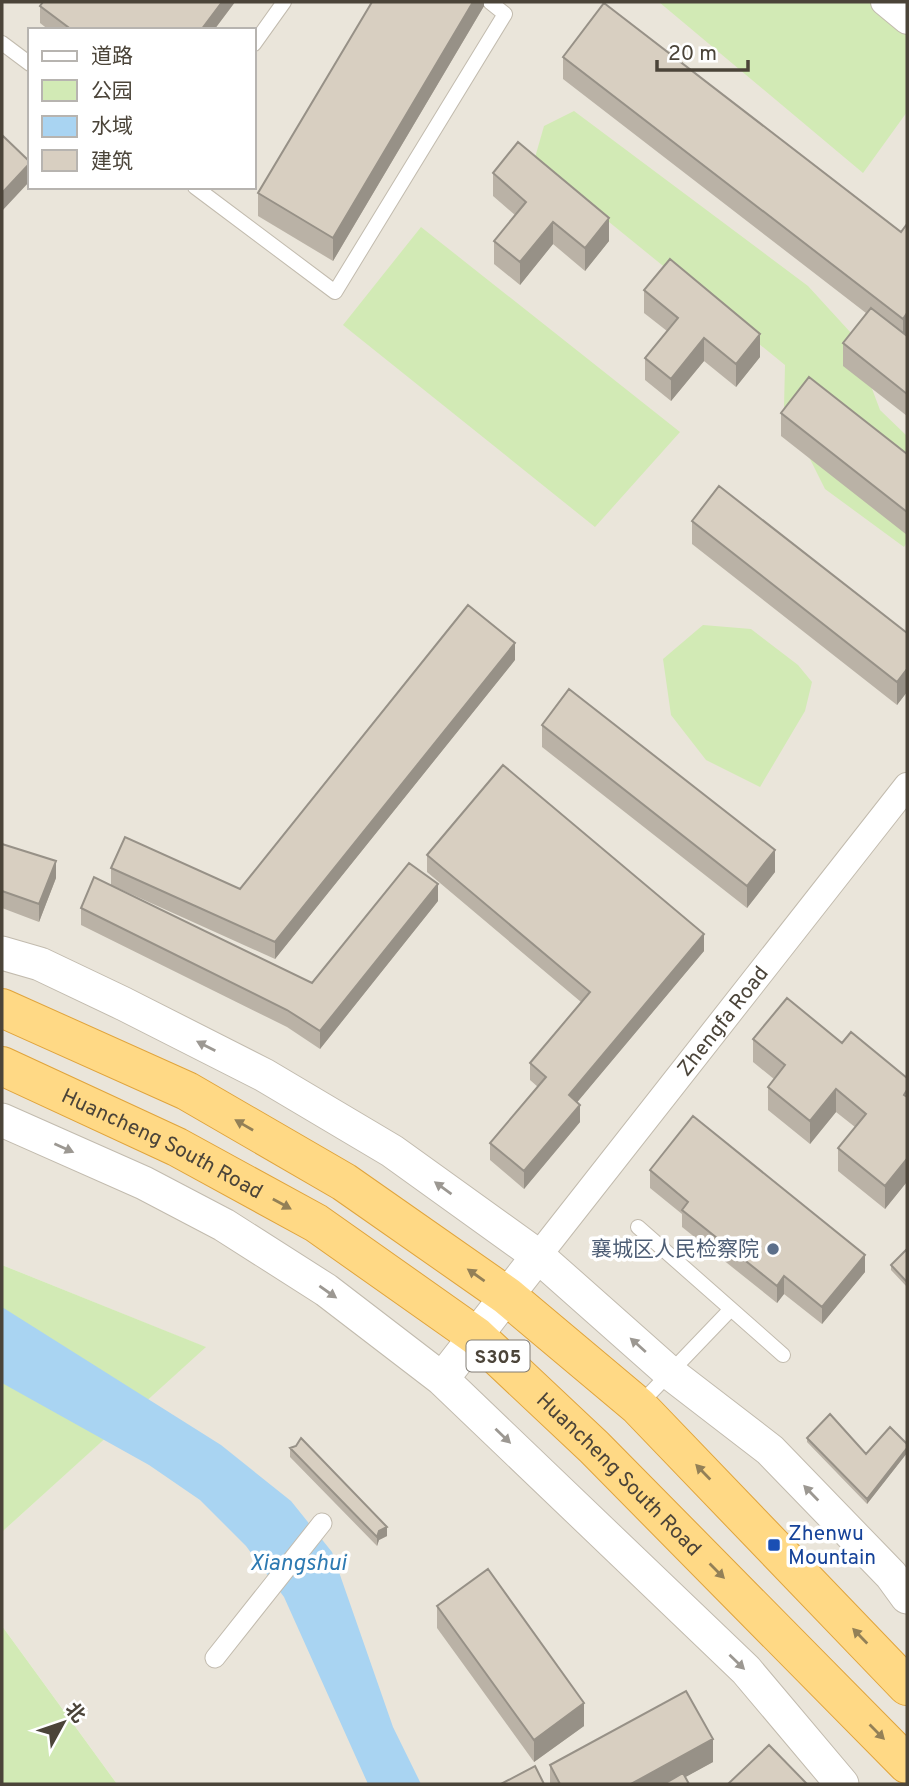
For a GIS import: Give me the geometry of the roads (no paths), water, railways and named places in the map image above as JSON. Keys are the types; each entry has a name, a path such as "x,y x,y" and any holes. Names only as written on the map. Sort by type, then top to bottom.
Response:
{"highway":[{"name":"S305","path":"2,1008 187,1091 344,1182 507,1296 638,1406 907,1686"},
{"name":"Huancheng South Road","path":"2,1066 177,1147 316,1223 476,1336 594,1447 907,1763"}],"street":[{"path":"884,2 907,21"},
{"name":"Zhengfa Road","path":"538,1256 905,796"},
{"path":"2,953 40,964 264,1075 392,1151 538,1256 670,1373 770,1450 891,1575 907,1597"},
{"path":"2,1120 144,1184 224,1225 326,1290 442,1379 746,1670 842,1784"},
{"path":"442,1379 538,1256"},
{"path":"215,1658 322,1523"}],"lane":[{"path":"256,41 284,2"},
{"path":"198,189 335,292 505,14 490,2"},
{"path":"2,43 28,62"},
{"path":"638,1227 783,1355"},
{"path":"638,1406 731,1309"}],"water":[{"name":"Xiangshui","path":"2,1307 221,1445 291,1501 332,1552 393,1727 421,1784 368,1784 284,1597 246,1546 200,1500 149,1465 2,1383"}],"place":[{"name":"襄城区人民检察院","path":"773,1249"},
{"name":"Zhenwu Mountain","path":"774,1545"}]}
